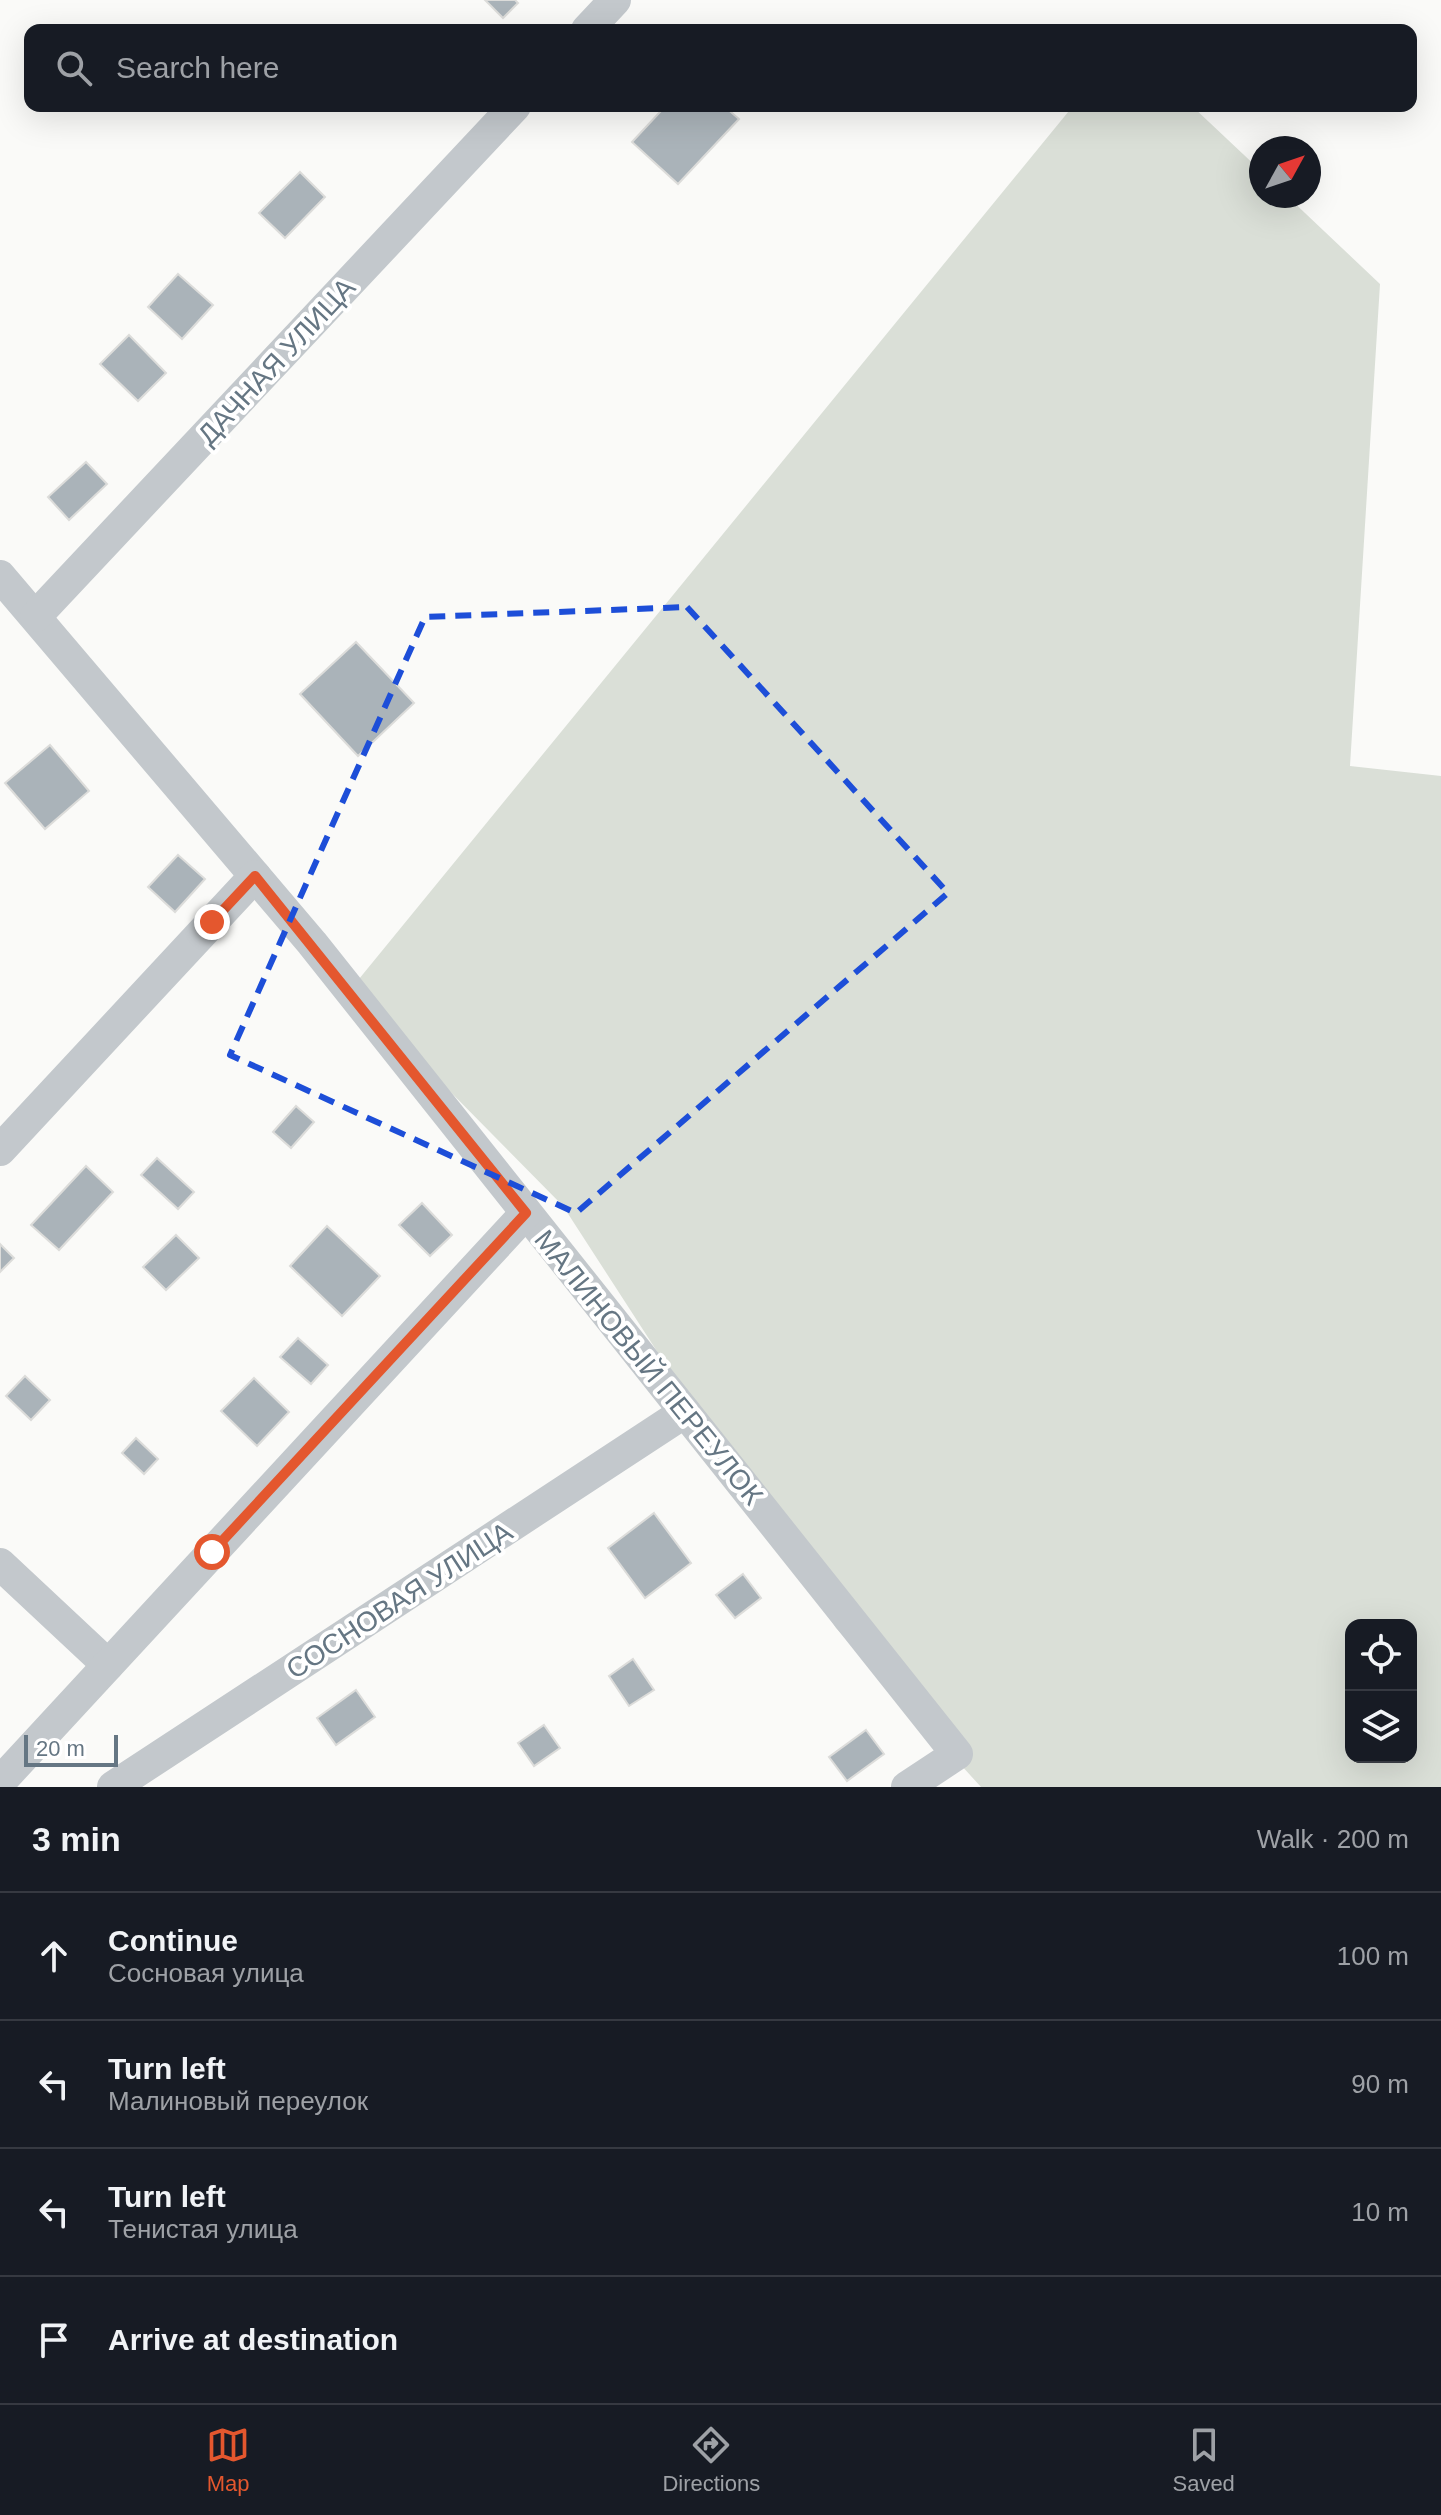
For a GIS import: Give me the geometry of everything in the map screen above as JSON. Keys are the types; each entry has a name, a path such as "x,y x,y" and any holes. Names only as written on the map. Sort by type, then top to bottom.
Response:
{"street":[{"path":"593,24 615,0"},
{"name":"ДАЧНАЯ УЛИЦА","path":"36,616 509,112"},
{"name":"МАЛИНОВЫЙ ПЕРЕУЛОК","path":"0,576 255,876 957,1754 907,1787"},
{"path":"0,1150 255,876"},
{"path":"0,1782 526,1213"},
{"name":"СОСНОВАЯ УЛИЦА","path":"113,1787 685,1412"},
{"path":"0,1564 108,1665"}],"highlighted area":[{"path":"687,607 948,893 576,1213 230,1055 425,617"}],"shaded area":[{"path":"1068,112 1198,112 1249,160 1249,208 1300,208 1380,284 1350,766 1441,776 1441,1787 981,1787 836,1628 563,1206 350,990"}],"building":[{"path":"485,0 515,0 518,3 503,18"},
{"path":"660,112 731,112 739,119 678,184 632,142"},
{"path":"300,172 325,197 285,238 259,213"},
{"path":"178,274 213,305 182,339 148,307"},
{"path":"129,335 166,373 138,401 100,364"},
{"path":"86,462 107,484 69,520 48,497"},
{"path":"356,642 414,703 358,756 300,694"},
{"path":"50,745 89,791 45,829 5,783"},
{"path":"178,855 205,879 175,912 148,887"},
{"path":"296,1106 314,1122 291,1148 273,1132"},
{"path":"157,1158 194,1192 178,1209 141,1175"},
{"path":"86,1166 113,1192 59,1250 31,1225"},
{"path":"422,1203 452,1235 430,1256 399,1225"},
{"path":"327,1226 380,1276 342,1316 290,1266"},
{"path":"176,1235 199,1258 166,1290 143,1267"},
{"path":"0,1244 14,1258 0,1272"},
{"path":"298,1338 328,1365 311,1384 280,1357"},
{"path":"25,1376 50,1400 31,1420 6,1396"},
{"path":"254,1378 289,1412 257,1446 221,1411"},
{"path":"136,1438 158,1459 144,1474 122,1453"},
{"path":"654,1513 691,1563 645,1598 608,1548"},
{"path":"743,1574 761,1598 735,1618 716,1595"},
{"path":"633,1659 654,1690 629,1706 609,1676"},
{"path":"356,1690 375,1717 336,1745 317,1718"},
{"path":"544,1725 560,1748 534,1766 518,1743"},
{"path":"866,1730 884,1754 847,1781 829,1757"}],"route":[{"path":"212,922 255,876 312,943 526,1213 212,1552"}]}
